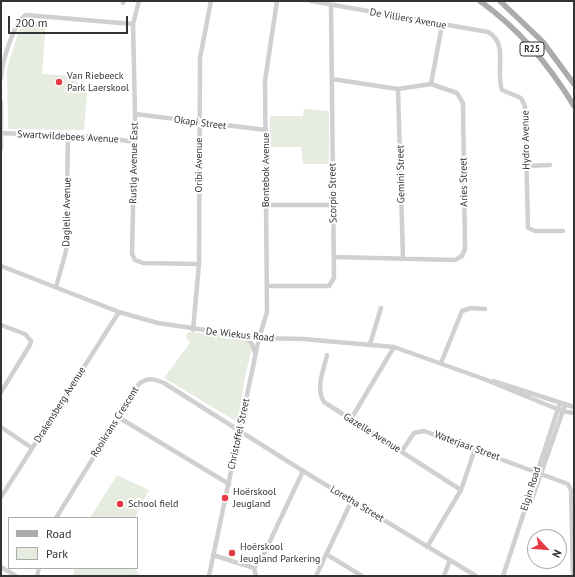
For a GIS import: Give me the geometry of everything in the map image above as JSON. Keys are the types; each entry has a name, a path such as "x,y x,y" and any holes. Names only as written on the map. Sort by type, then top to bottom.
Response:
{"main road":[{"name":"R25","path":"480,1 513,28 536,53 550,69 574,106"},
{"name":"R25","path":"500,1 543,42 574,84"}],"street":[{"name":"Rustig Avenue East","path":"139,1 133,24 133,257 137,261 143,263 199,264"},
{"name":"Oribi Avenue","path":"193,330 199,264 200,58 211,1"},
{"name":"Bontebok Avenue","path":"260,338 267,312 266,74 277,1"},
{"name":"De Villiers Avenue","path":"311,1 488,32 493,35 499,45"},
{"name":"Scorpio Street","path":"267,286 329,286 334,278 332,5"},
{"path":"1,78 2,68 17,22 26,15 133,24"},
{"path":"332,79 398,89 431,84 442,25"},
{"name":"Hydro Avenue","path":"499,45 501,86 506,92 521,98 525,106 528,226 532,231 563,231"},
{"name":"Aries Street","path":"403,258 460,259 465,249 463,103 457,93 431,84"},
{"name":"Gemini Street","path":"398,89 403,258"},
{"path":"1,102 1,149"},
{"name":"Okapi Street","path":"134,114 266,130"},
{"name":"Swartwildebees Avenue","path":"2,133 68,135 134,142"},
{"name":"Daglelie Avenue","path":"56,287 66,251 68,135"},
{"path":"526,166 550,165"},
{"path":"266,205 333,205"},
{"path":"335,257 403,258"},
{"name":"De Wiekus Road","path":"1,266 119,312 158,323 193,330 260,338 370,344 394,347 484,379 560,410 574,413"},
{"path":"370,344 381,308"},
{"path":"441,363 462,311 471,308 485,309"},
{"name":"Drakensberg Avenue","path":"1,498 119,312"},
{"path":"1,325 25,334 31,341 1,392"},
{"path":"243,335 252,344 255,359"},
{"name":"Christoffel Street","path":"209,576 260,338"},
{"path":"351,419 394,347"},
{"name":"Gazelle Avenue","path":"327,355 320,388 322,398 328,405 461,490"},
{"name":"Rooikrans Crescent","path":"57,517 139,384 144,380 155,379 164,383 240,430"},
{"name":"De Wiekus Road","path":"484,379 511,386 574,407"},
{"name":"Elgin Road","path":"503,576 562,404"},
{"path":"118,417 229,484"},
{"path":"1,427 32,448"},
{"name":"Loretha Street","path":"240,430 303,471 476,576"},
{"name":"Waterjaar Street","path":"402,451 412,435 420,430 565,482 570,487 573,576"},
{"path":"427,546 461,490 475,450"},
{"path":"256,576 254,568 262,556 303,471"},
{"name":"Elgin Road","path":"506,576 538,473"},
{"path":"316,576 352,500"},
{"path":"326,554 362,576"},
{"path":"213,555 254,568"},
{"path":"444,576 450,560"},
{"path":"1,567 16,576"}],"green space":[{"path":"25,21 46,23 42,74 72,76 87,94 84,130 8,129 7,68 21,24"},
{"path":"304,109 329,111 329,164 303,164 301,147 270,147 270,116 303,116"},
{"path":"188,332 243,337 252,347 245,377 238,420 234,420 164,378 190,343 186,336"},
{"name":"School field","path":"117,475 149,490 136,517 91,517"},
{"path":"75,569 134,569 142,576 73,576"}],"place":[{"name":"Van Riebeeck Park Laerskool","path":"59,82"},
{"name":"Hoërskool Jeugland","path":"225,498"},
{"name":"School field","path":"120,504"},
{"name":"Hoërskool Jeugland Parkering","path":"232,553"}]}
